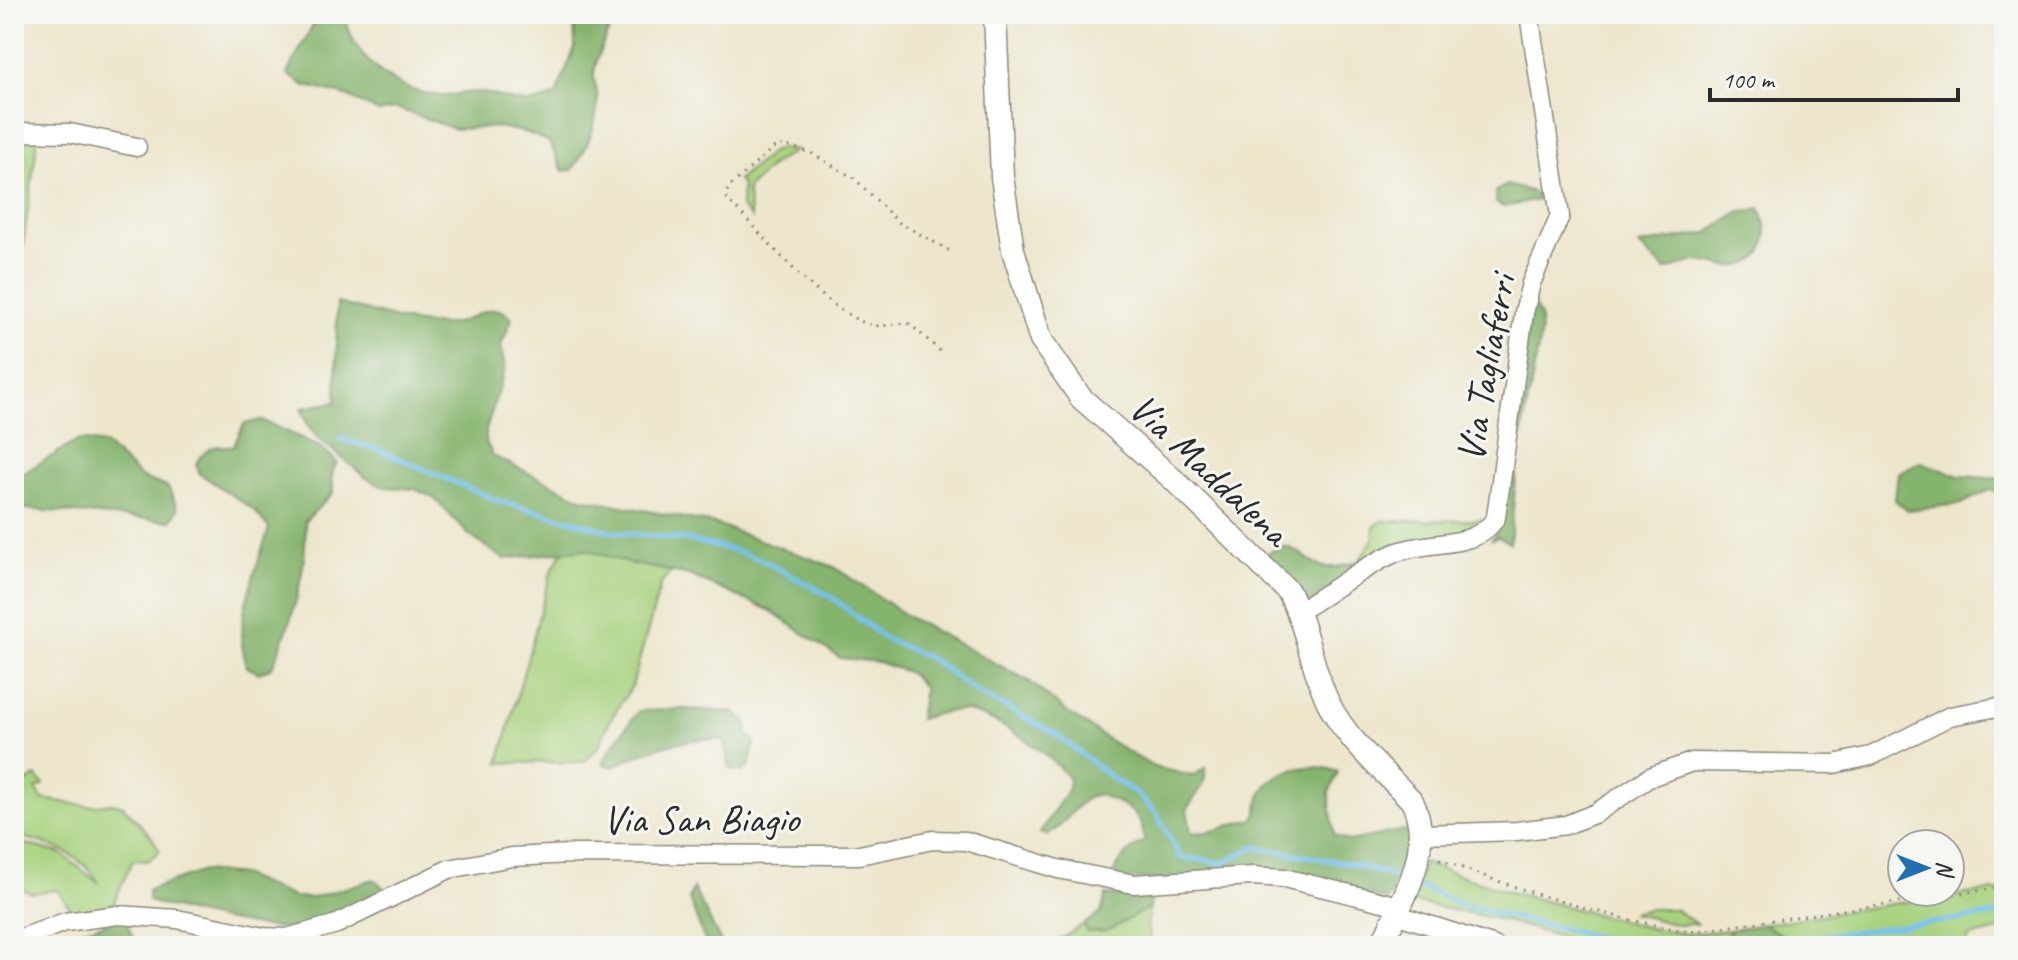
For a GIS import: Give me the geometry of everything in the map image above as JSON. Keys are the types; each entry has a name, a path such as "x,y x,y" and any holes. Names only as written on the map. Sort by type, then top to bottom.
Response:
{"street":[{"name":"Via Maddalena","path":"995,14 1002,177 1013,250 1041,340 1081,398 1238,541 1288,591 1299,611 1329,706 1343,728 1412,801 1419,850"},
{"name":"Via Tagliaferri","path":"1299,611 1395,553 1471,539 1489,531 1496,517 1524,313 1531,283 1560,216 1560,197 1529,14"},
{"path":"14,132 70,133 137,147"},
{"path":"1381,946 1419,850 1566,825 1596,813 1650,777 1692,762 1834,764 1871,756 1950,716 2004,706"},
{"name":"Via San Biagio","path":"14,941 65,922 118,915 177,919 264,937 287,938 337,924 449,869 512,857 570,854 859,855 933,840 966,841 1058,869 1134,884 1252,876 1284,878 1399,907 1495,946"}],"path":[{"path":"940,351 910,324 875,326 857,319 834,303 785,261 731,203 726,197 728,188 773,148 797,147 854,178 898,222 952,252"},
{"path":"1419,850 1503,884 1646,924 1691,932 2004,887"}],"green space":[{"path":"315,14 346,14 357,46 367,59 379,71 409,89 442,96 479,92 525,103 556,95 575,47 574,14 617,14 595,66 597,103 591,134 572,170 563,171 549,142 528,133 499,127 455,129 396,108 379,112 347,96 304,85 287,74 315,21"},
{"path":"38,136 14,312 14,137"},
{"path":"783,148 796,150 773,164 747,189 751,218 741,207 742,186 738,180 773,151"},
{"path":"1507,185 1537,193 1538,200 1504,207 1496,203 1495,191"},
{"path":"1760,208 1766,230 1765,241 1762,250 1750,263 1726,266 1695,261 1665,270 1639,245 1708,233 1738,213"},
{"path":"1531,299 1540,317 1541,333 1518,453 1510,543 1499,537 1492,539 1500,526"},
{"path":"337,303 436,325 458,323 490,310 505,312 512,319 501,345 505,370 486,430 486,442 493,456 581,498 715,524 834,567 908,617 1029,681 1068,713 1154,767 1193,776 1206,768 1204,784 1187,809 1191,832 1207,832 1252,820 1266,787 1283,773 1306,767 1338,772 1329,793 1334,835 1349,841 1404,830 1411,835 1398,886 1387,900 1309,880 1111,879 1124,857 1144,841 1136,816 1123,805 1097,794 1082,802 1053,831 1045,835 1040,833 1068,789 1069,779 1037,748 982,716 958,711 919,719 924,688 910,673 878,662 840,658 769,610 689,575 628,563 585,549 504,559 470,536 434,498 415,489 383,487 365,477 308,426 301,408 336,402"},
{"path":"261,420 321,447 337,462 332,473 333,493 305,521 301,577 286,633 272,667 259,673 247,667 242,633 248,597 269,528 254,510 199,473 196,463 212,448 233,447 244,424"},
{"path":"79,440 104,444 142,478 168,487 178,509 171,521 14,508 14,472 23,473"},
{"path":"1920,462 1959,476 2004,479 2004,493 1989,490 1961,504 1907,510 1895,500 1898,473"},
{"path":"1483,520 1484,531 1369,567 1359,561 1373,539 1374,527 1381,521"},
{"path":"1282,546 1323,567 1359,561 1369,567 1304,606 1261,556"},
{"path":"585,549 672,572 661,583 632,686 610,720 599,746 584,762 499,763 551,572 563,551"},
{"path":"686,709 734,712 747,722 748,734 755,742 749,767 742,772 730,769 723,740 709,739 666,745 613,767 603,764 639,711"},
{"path":"36,776 44,785 36,789 42,799 88,806 113,803 123,806 151,836 160,851 147,861 133,860 112,906 74,913 57,890 32,893 14,886 14,841 60,853 99,883 83,864 62,850 14,836 14,788"},
{"path":"1424,863 1506,891 1649,928 1687,934 1731,930 1722,946 1591,946 1502,920 1411,902"},
{"path":"203,871 241,875 293,897 312,898 374,879 390,893 336,918 287,928 225,920 148,901 148,890"},
{"path":"693,888 723,946 707,946 689,899"},
{"path":"2004,890 2004,932 2003,929 1969,937 1966,946 1787,946 1783,936 1763,924 1886,905 1886,908 1966,908 1966,894"},
{"path":"1106,895 1151,898 1150,907 1107,931 1087,932 1084,924 1101,913"},
{"path":"1150,907 1147,927 1153,946 1050,946 1084,924 1087,932 1107,931"},
{"path":"1675,909 1696,924 1678,925 1631,913"},
{"path":"125,918 136,946 43,946 41,941"},
{"path":"1763,924 1783,936 1787,946 1722,946 1731,930"}],"waterway":[{"path":"340,439 377,449 496,500 614,532 688,540 737,551 766,562 830,596 884,638 933,660 973,690 1056,734 1113,779 1135,792 1157,814 1180,857 1224,863 1253,847 1348,863 1406,880"},
{"path":"1415,884 1464,906 1637,946"},
{"path":"1735,946 2004,914"}]}
